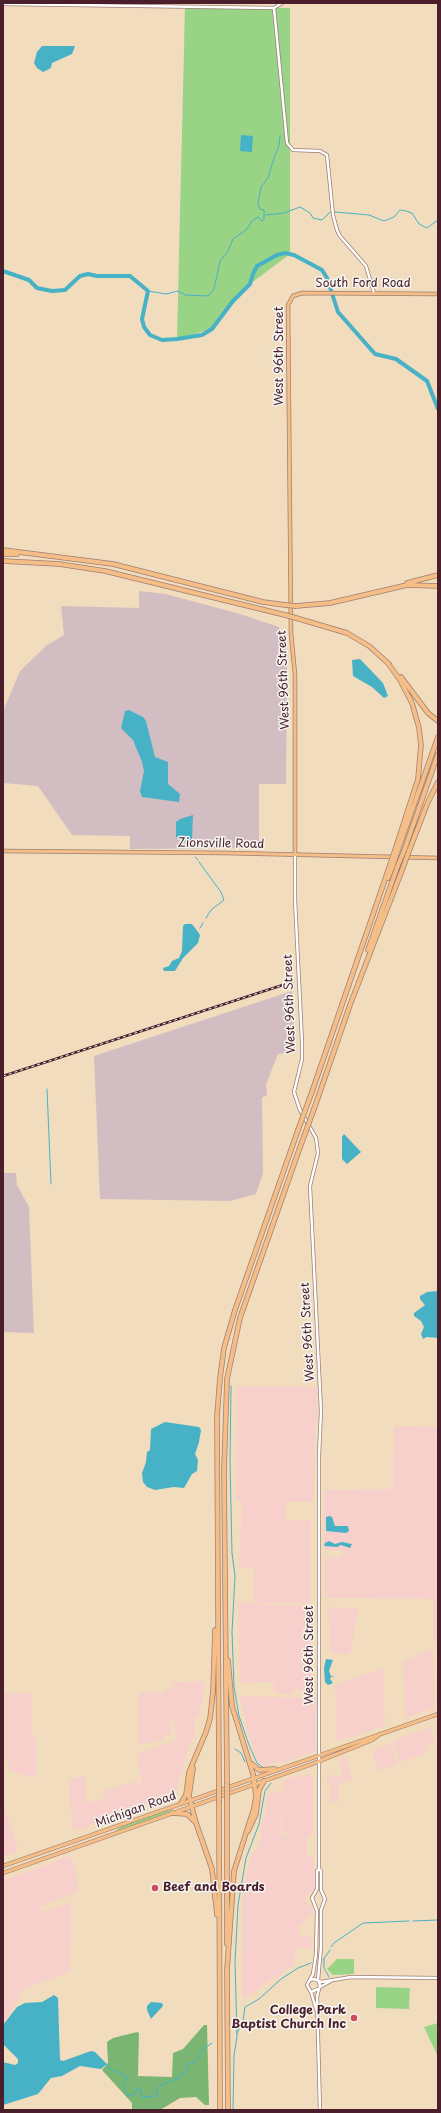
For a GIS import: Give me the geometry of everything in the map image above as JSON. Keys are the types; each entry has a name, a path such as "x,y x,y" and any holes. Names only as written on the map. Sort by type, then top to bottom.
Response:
{"highway":[{"path":"3,550 113,564 264,602 296,606 330,603 438,575"},
{"path":"3,554 41,554"},
{"path":"3,561 59,564 105,571 285,615 347,633 369,646 387,662 428,713 437,721"},
{"path":"387,589 412,584 438,586"},
{"path":"387,662 402,684 414,707 419,728 421,749 417,784 397,850"},
{"path":"220,2110 217,1416 222,1360 237,1302 391,865 438,737"},
{"path":"371,947 398,865 438,754"},
{"path":"228,2110 224,1413 229,1362 243,1308 364,966 428,802 438,782"},
{"path":"181,1803 186,1795 189,1772 206,1732 212,1705 218,1590"},
{"path":"226,1608 231,1701 255,1784 254,1808 234,1875 228,1970"},
{"path":"247,1755 257,1769 275,1769"},
{"path":"196,1757 190,1779 190,1800 214,1879 220,1959"},
{"path":"245,1836 256,1814 260,1788 264,1781"},
{"path":"172,1813 187,1814 196,1823"}],"main road":[{"name":"South Ford Road","path":"290,299 297,294 325,292 438,294"},
{"name":"West 96th Street","path":"290,299 288,305 291,633 295,680 294,855"},
{"name":"Zionsville Road","path":"3,851 438,858"},
{"path":"380,1734 438,1714"},
{"name":"Michigan Road","path":"3,1866 254,1778 275,1769 380,1734"},
{"name":"Michigan Road","path":"3,1873 318,1762 372,1740 380,1734"}],"street":[{"path":"3,4 274,8 282,3"},
{"path":"274,8 287,143 293,150 320,151 327,155 333,215 337,230 340,236 366,266 374,293"},
{"name":"West 96th Street","path":"294,855 302,1049 302,1059 294,1092 300,1110 316,1138 318,1153 311,1178 310,1196 321,1411 319,1455 319,1869 317,1871 317,1889 314,1894"},
{"name":"West 96th Street","path":"319,1869 321,1871 322,1893"},
{"path":"317,2013 307,1986 314,1971 317,1952 317,1912 312,1898 314,1894 322,1893 325,1899 321,1911 317,2013 320,2110"},
{"path":"314,1904 318,1906 323,1904"},
{"path":"309,1980 314,1979 332,1981 352,1977 438,1978"},
{"path":"310,1991 319,1989 332,1981"}],"shaded area":[{"path":"139,591 166,594 240,614 279,627 287,654 286,784 259,784 259,848 130,849 130,836 72,835 38,786 3,783 3,711 20,671 46,646 64,635 61,606 139,608"},
{"path":"292,991 295,1052 278,1054 266,1084 267,1096 262,1097 263,1173 256,1194 230,1201 100,1199 94,1056"},
{"path":"3,1173 16,1173 17,1185 29,1207 34,1333 3,1332"},
{"path":"237,1387 317,1387 318,1418 315,1426 314,1500 310,1502 286,1502 286,1520 311,1520 310,1603 253,1603 255,1568 239,1567 242,1507 240,1500 236,1500"},
{"path":"394,1426 438,1427 438,1641 433,1642 433,1599 325,1598 325,1557 342,1557 342,1550 324,1550 324,1490 393,1489"},
{"path":"238,1603 312,1606 311,1691 293,1690 293,1694 274,1693 274,1684 271,1682 240,1683"},
{"path":"328,1607 358,1609 350,1654 331,1653"},
{"path":"433,1649 435,1708 405,1718 403,1661"},
{"path":"383,1668 385,1726 337,1741 335,1685"},
{"path":"202,1681 205,1685 199,1716 194,1719 195,1735 189,1746 177,1788 168,1802 151,1808 143,1803 142,1808 93,1824 85,1829 73,1830 69,1786 70,1778 85,1777 86,1803 104,1798 104,1791 138,1781 142,1792 138,1754 176,1740 174,1720 170,1720 171,1734 163,1735 163,1740 139,1745 138,1701 141,1692 165,1693 166,1689 173,1688 174,1682"},
{"path":"3,1693 28,1693 32,1698 31,1734 34,1734 36,1740 36,1777 29,1777 8,1770 8,1762 3,1760"},
{"path":"240,1696 315,1698 317,1700 315,1752 285,1762 262,1765 258,1761 248,1732"},
{"path":"430,1727 435,1742 425,1746 425,1754 400,1762 393,1740"},
{"path":"391,1743 397,1764 377,1771 373,1750"},
{"path":"345,1757 353,1780 339,1783 339,1802 330,1803 331,1783 327,1783 327,1775 342,1776 339,1759"},
{"path":"309,1774 313,1777 313,1835 290,1835 283,1832 283,1782 288,1778"},
{"path":"272,1791 280,1791 282,1794 281,1836 307,1835 306,1857 314,1857 314,1889 308,1896 305,1896 305,1900 313,1910 299,1927 300,1936 312,1936 312,1948 295,1948 294,1965 245,1998 242,1996 243,1892 250,1858 261,1841 261,1827 264,1814 266,1814 267,1798"},
{"path":"3,1804 17,1844 17,1852 3,1857"},
{"path":"71,1856 76,1872 78,1890 76,1893 40,1906 42,1912 71,1902 70,1972 20,1990 21,1994 3,2025 3,1880"}],"green space":[{"path":"185,7 290,8 290,254 250,284 212,329 177,339"},
{"path":"170,1809 171,1811 162,1815 114,1832 122,1826"},
{"path":"337,1959 354,1959 354,1974 333,1975 327,1969"},
{"path":"376,1987 410,1988 409,2009 376,2008"},
{"path":"438,2023 438,2057 424,2027"},
{"path":"204,2025 207,2025 209,2105 205,2105 196,2097 180,2098 160,2110 132,2110 132,2103 102,2070 108,2063 107,2042 113,2038 137,2032 139,2033 138,2076 172,2077 173,2053 183,2049"}],"water":[{"path":"42,46 75,46 72,54 52,63 51,68 43,72 37,68 34,63 37,52"},
{"path":"241,135 253,136 252,152 240,151"},
{"path":"360,659 383,683 388,696 384,698 372,687 353,676 352,660"},
{"path":"129,710 143,717 146,721 155,757 168,762 168,784 180,794 179,802 142,797 140,791 144,771 142,762 133,740 121,728 125,711"},
{"path":"193,815 192,840 187,843 176,837 176,822 180,819"},
{"path":"185,924 192,924 198,932 200,935 198,943 183,958 175,971 164,971 163,968 169,966 172,961 179,958 182,951 183,926"},
{"path":"344,1134 361,1152 347,1164 342,1159 342,1137"},
{"path":"438,1291 438,1338 427,1337 423,1339 421,1334 424,1327 421,1321 414,1316 414,1313 425,1305 420,1299 420,1296 427,1292"},
{"path":"165,1422 199,1427 201,1430 195,1454 198,1460 197,1471 192,1474 184,1488 174,1487 155,1490 147,1487 143,1482 142,1473 146,1462 147,1452 150,1450 151,1429"},
{"path":"326,1517 332,1517 335,1526 348,1526 349,1531 346,1533 326,1531"},
{"path":"329,1541 335,1544 342,1542 352,1544 350,1548 341,1545 337,1547 324,1546 325,1543"},
{"path":"326,1659 333,1660 329,1671 331,1676 335,1676 331,1677 330,1679 333,1683 328,1685 325,1682 324,1668"},
{"path":"54,1995 58,1998 60,2060 63,2061 91,2051 95,2052 107,2064 101,2069 80,2066 62,2076 51,2078 38,2094 3,2105 3,2062 15,2065 18,2063 18,2059 3,2044 3,2025 17,2007 25,2003 42,2002"},
{"path":"151,2002 162,2003 163,2006 151,2019 147,2006"}],"waterway":[{"path":"148,291 166,294 178,291 185,295 208,296 214,289 220,261 227,253 233,239 246,230 252,221 258,217 262,221 264,219 264,210 260,209 258,204 261,187 268,178 279,146 280,136"},
{"path":"266,215 284,213 300,207 310,213 313,218 322,220 330,212"},
{"path":"335,212 369,215 384,221 394,217 400,210 406,211 412,213 419,224 427,228 438,220"},
{"path":"3,271 29,280 37,288 52,291 65,290 80,276 88,274 97,276 130,276 148,291 142,319 144,327 150,335 162,340 202,335 212,329 233,301 250,284 257,266 277,255 285,253 294,255 322,270 327,278 338,312 375,354 396,359 427,381 438,409"},
{"path":"195,857 198,860"},
{"path":"199,862 221,892 224,900 211,910 206,918"},
{"path":"200,928 203,923"},
{"path":"47,1089 51,1184"},
{"path":"231,1386 230,1462 232,1553 235,1576 232,1632 234,1687 239,1716 249,1745 257,1763 264,1768"},
{"path":"235,1749 241,1753 245,1762"},
{"path":"233,2110 234,2055 237,2037 235,1962 238,1905 246,1858 259,1824 265,1791 271,1783"},
{"path":"413,1921 438,1920"},
{"path":"331,1947 334,1943 363,1923 409,1921"},
{"path":"323,1960 330,1950"},
{"path":"324,1959 324,1968 329,1977"},
{"path":"237,2033 243,2021 245,2007 259,1999 281,1979 298,1968 311,1963"},
{"path":"107,2064 108,2068 127,2077 127,2080 123,2084 127,2095 131,2096 135,2094 136,2090 140,2088 142,2097 157,2096 157,2090 160,2086 178,2079 181,2074 185,2074 188,2064 194,2063 202,2050 212,2043"}],"railway":[{"path":"3,1076 292,982"}],"place":[{"name":"Beef and Boards","path":"155,1888"},
{"name":"College Park Baptist Church Inc","path":"354,2018"}]}
